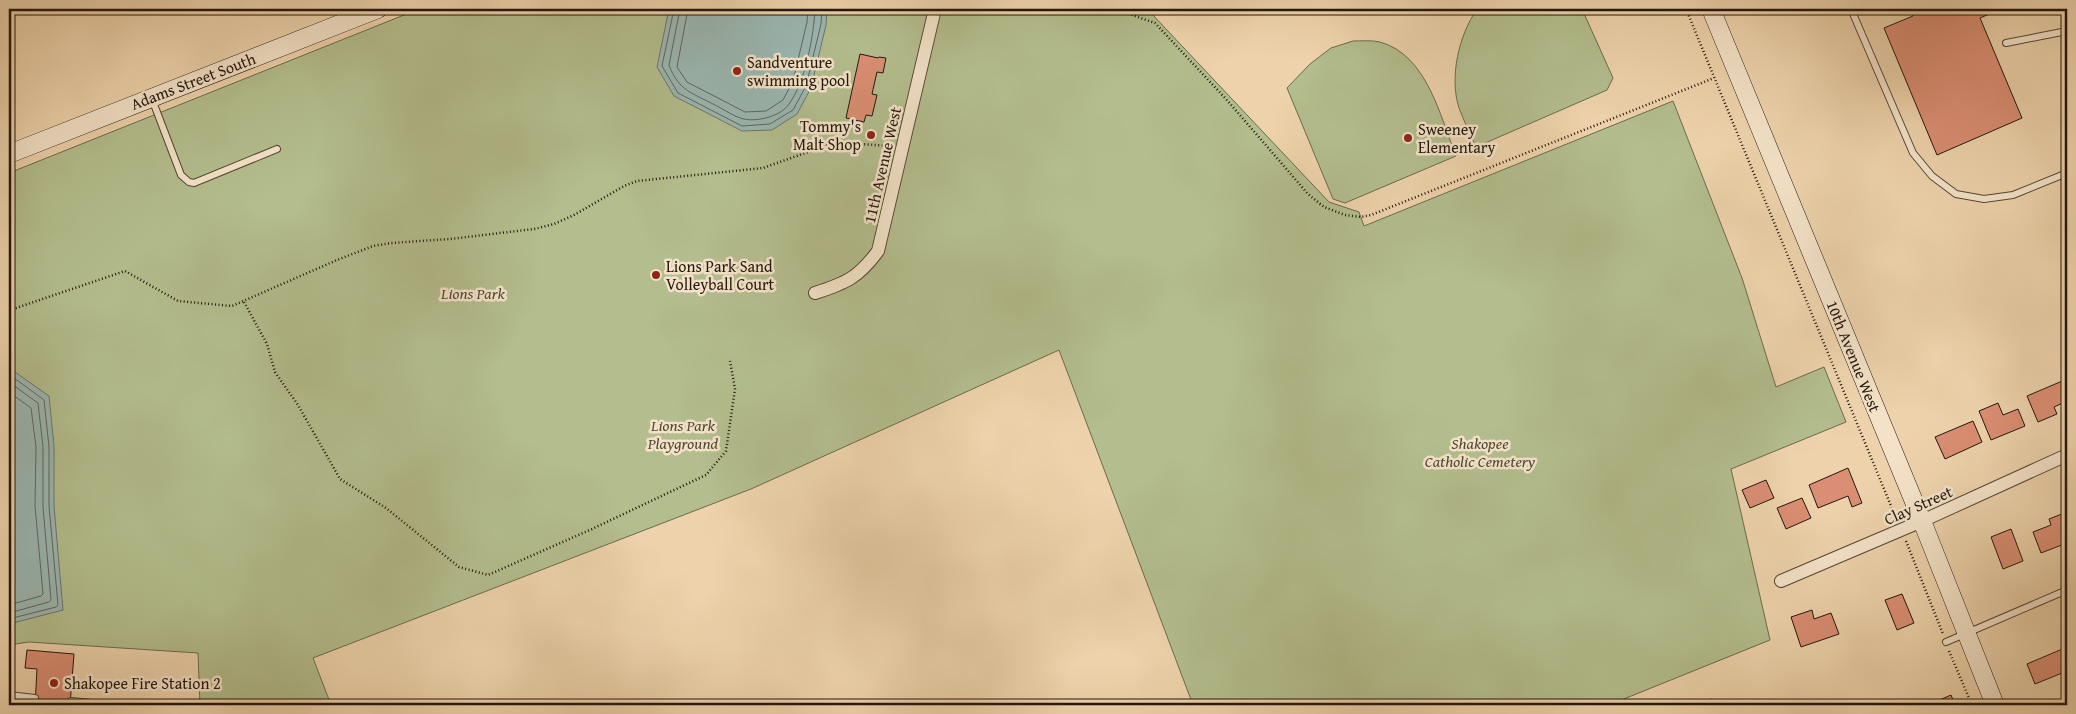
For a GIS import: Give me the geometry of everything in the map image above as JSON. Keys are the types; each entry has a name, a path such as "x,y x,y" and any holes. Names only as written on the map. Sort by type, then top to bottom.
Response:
{"main road":[{"name":"10th Avenue West","path":"1711,9 1922,521 1995,705"},
{"name":"Adams Street South","path":"9,154 370,10"}],"street":[{"name":"11th Avenue West","path":"815,293 853,278 870,263 878,251 935,9"},
{"name":"Clay Street","path":"1781,581 1922,521 2067,455"}],"lane":[{"path":"1851,9 1913,153 1932,176 1956,194 1984,199 2013,195 2067,173"},
{"path":"2006,42 2067,31"},
{"path":"151,97 181,175 189,182 194,183 276,149"},
{"path":"1946,642 2067,590"},
{"path":"9,695 35,698"},
{"path":"70,701 113,705"}],"path":[{"path":"1115,9 1155,23 1226,99 1308,194 1324,207 1361,217 1380,212 1714,78"},
{"path":"1686,9 1972,705"},
{"path":"9,308 13,309 125,272 178,301 232,306 373,246 534,229 554,224 574,215 624,186 637,181 763,168 836,142 902,148"},
{"path":"244,302 267,344 275,372 298,405 340,479 386,508 459,567 488,575 552,548 706,475 726,451 735,389 730,362"}],"green space":[{"name":"Lions Park","path":"419,9 1150,9 1150,12 1329,202 1359,212 1364,226 1673,101 1742,278 1776,387 1824,367 1846,422 1731,469 1770,640 1609,705 1193,705 1059,350 751,489 313,658 331,705 200,705 198,653 29,642 9,645 9,173"},
{"path":"1477,9 1582,9 1613,78 1607,90 1476,147 1459,108 1455,83 1461,44 1465,31"},
{"path":"1353,41 1380,42 1396,49 1409,60 1430,89 1456,156 1345,203 1333,199 1287,88 1310,64 1331,48"}],"water":[{"name":"Sandventure swimming pool","path":"669,9 827,9 826,25 811,88 797,114 772,130 742,131 674,96 657,67"},
{"path":"15,372 49,396 54,446 54,506 63,610 9,624 9,373"}],"building":[{"path":"1911,9 2001,9 1980,18 2022,118 1937,155 1884,28 1913,16"},
{"path":"2056,9 2067,9 2067,10 2058,14"},
{"path":"860,54 886,58 883,73 877,72 872,94 877,95 872,116 866,115 864,122 846,118"},
{"path":"2067,57 2067,70 2063,59"},
{"path":"2067,379 2067,401 2054,407 2057,414 2038,422 2027,396"},
{"path":"1998,403 2003,415 2018,409 2025,426 1991,440 1979,411"},
{"path":"1973,421 1982,442 1945,459 1935,437"},
{"path":"1848,468 1862,503 1852,507 1848,496 1818,508 1809,485"},
{"path":"1766,480 1774,498 1750,508 1742,490"},
{"path":"1802,498 1811,518 1786,529 1777,508"},
{"path":"2067,512 2067,543 2041,553 2033,532 2051,525 2049,519"},
{"path":"2011,529 2023,561 2003,569 1991,537"},
{"path":"1902,594 1914,623 1897,630 1885,600"},
{"path":"1812,610 1814,619 1831,613 1839,634 1801,647 1791,617"},
{"path":"2067,647 2067,671 2035,684 2027,664"},
{"name":"Shakopee Fire Station 2","path":"27,650 74,654 70,705 35,705 37,669 25,668"},
{"path":"1951,695 1955,705 1928,705"},
{"path":"1710,699 1727,703 1726,705 1708,705"}],"place":[{"name":"Sandventure swimming pool","path":"737,71"},
{"name":"Tommy's Malt Shop","path":"871,135"},
{"name":"Sweeney Elementary","path":"1408,138"},
{"name":"Lions Park Sand Volleyball Court","path":"656,275"},
{"name":"Shakopee Fire Station 2","path":"54,683"}],"park label":[{"name":"Lions Park Playground","path":"683,434"},
{"name":"Shakopee Catholic Cemetery","path":"1480,452"}]}
